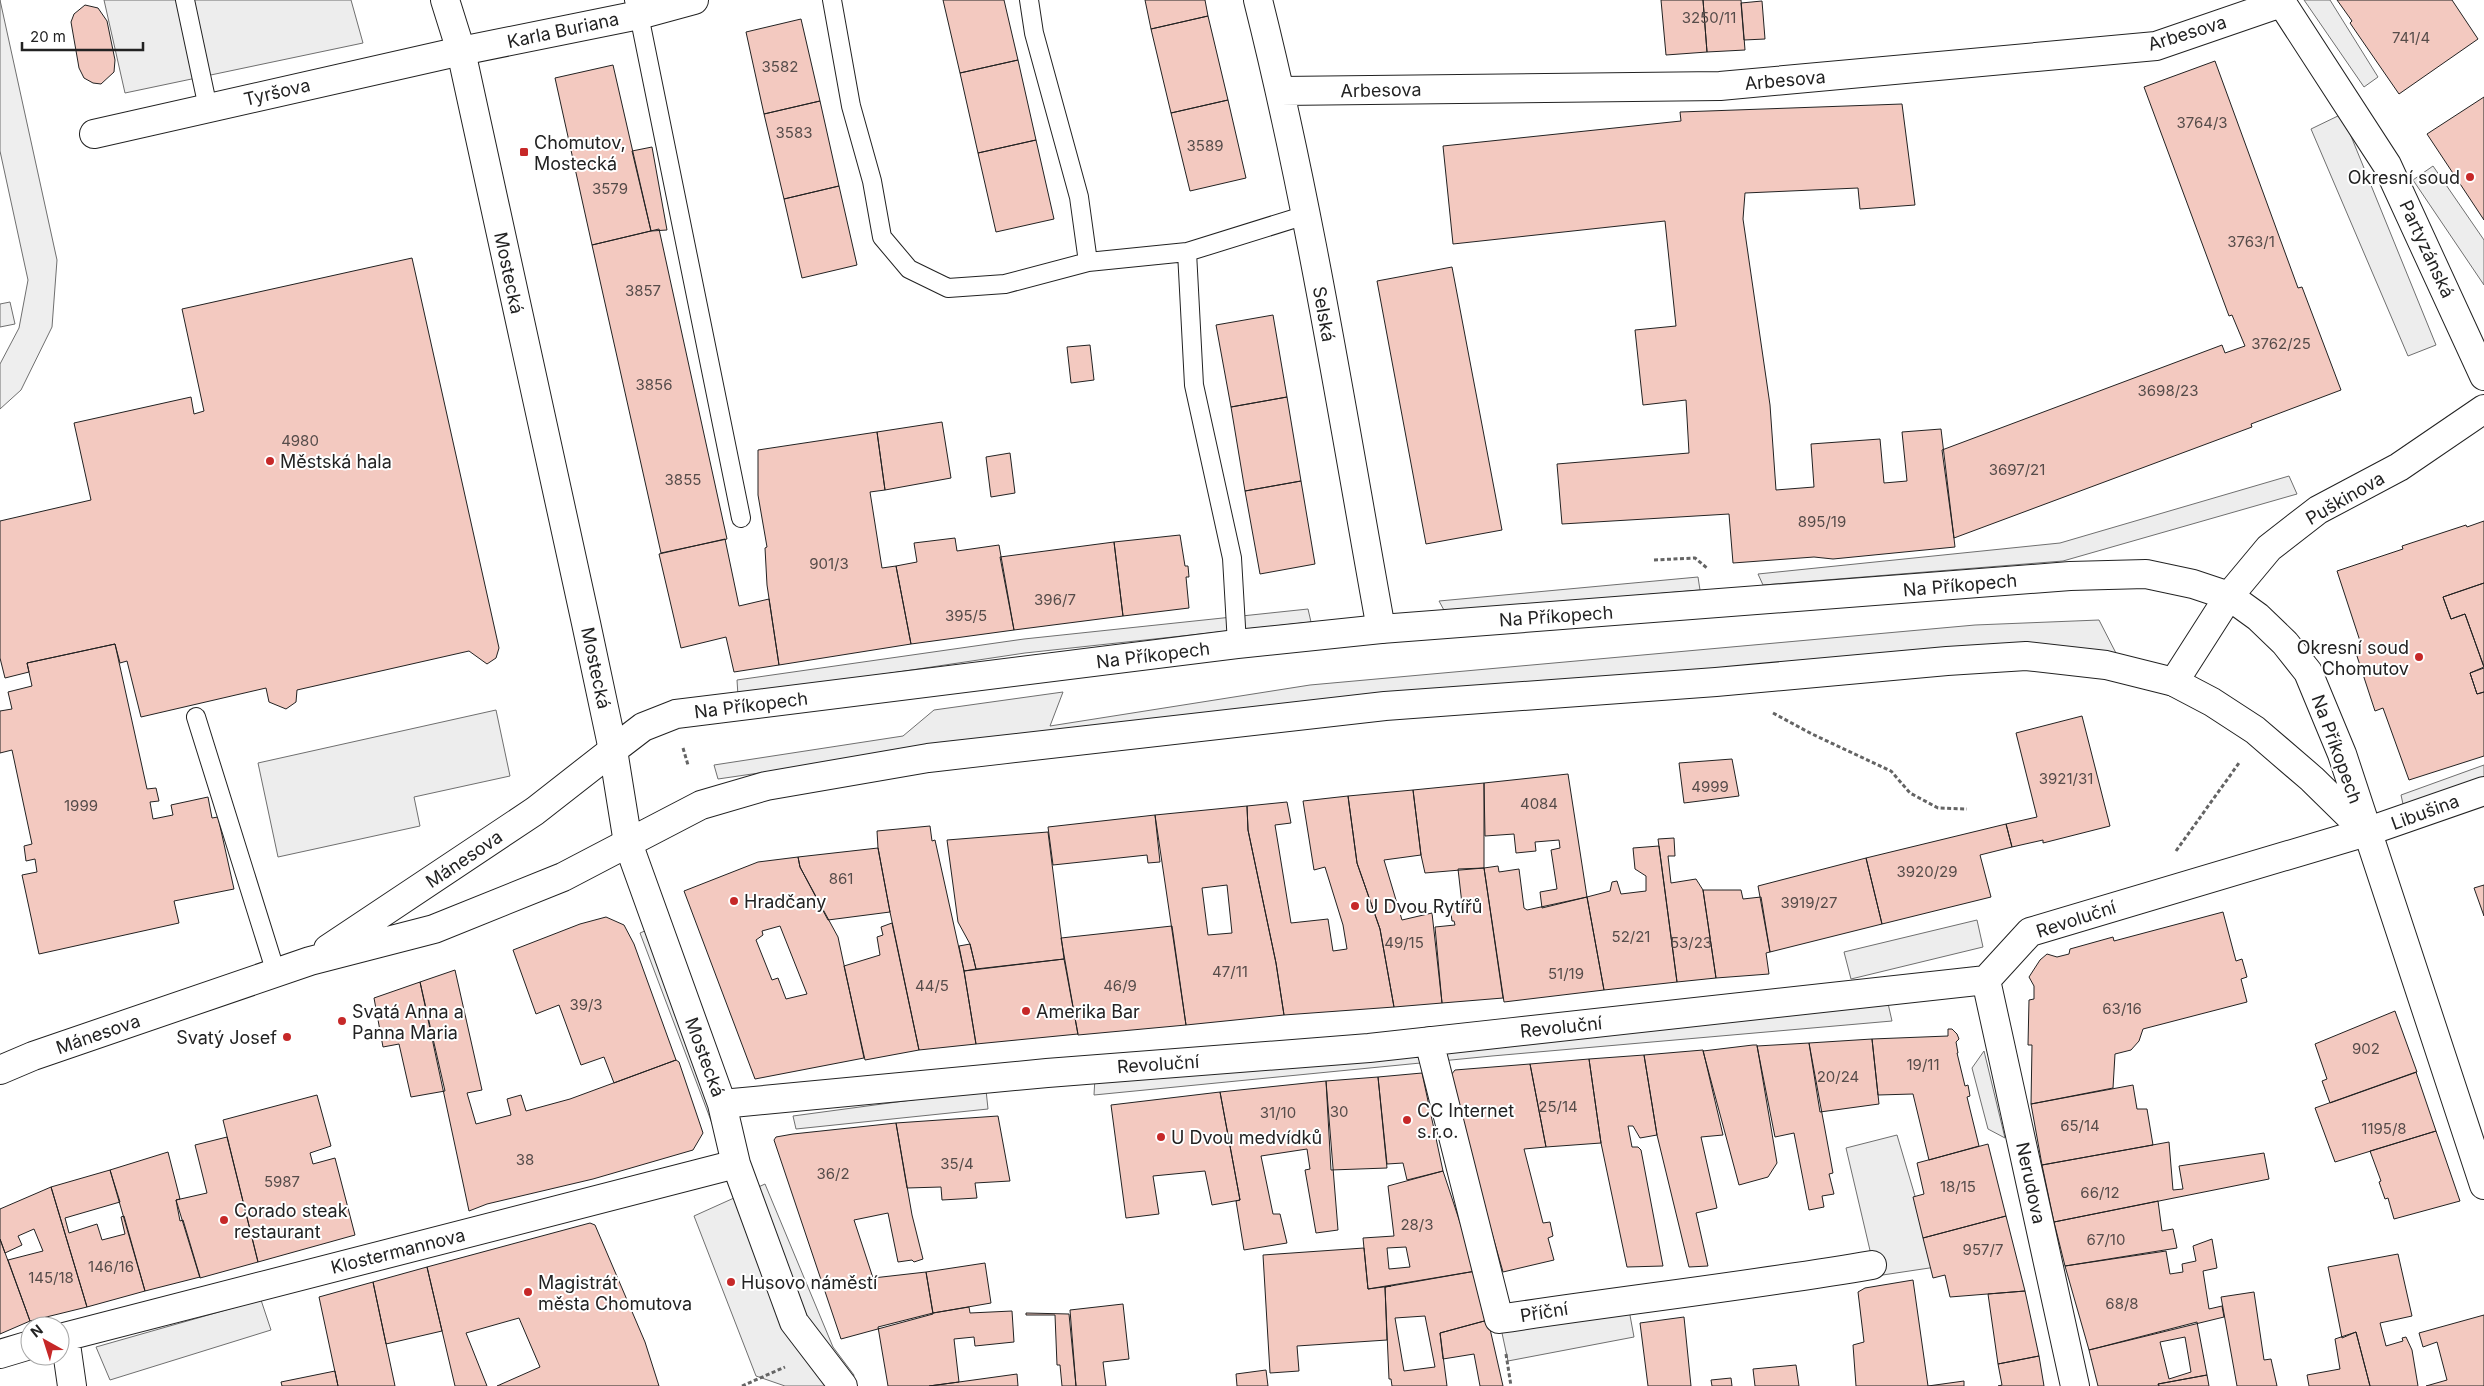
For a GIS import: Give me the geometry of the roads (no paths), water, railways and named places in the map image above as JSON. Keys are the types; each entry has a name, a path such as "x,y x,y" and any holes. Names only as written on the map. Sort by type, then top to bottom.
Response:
{"street":[{"name":"Mostecká","path":"445,0 461,51 613,750 628,843 722,1104 736,1164 794,1322 843,1386"},
{"name":"Karla Buriana","path":"461,51 636,8 694,0"},
{"name":"Selská","path":"1258,0 1281,91 1306,215 1381,629"},
{"name":"Arbesova","path":"1281,91 1730,85 2156,46 2281,1"},
{"name":"Partyzánská","path":"2281,1 2388,165 2484,376"},
{"name":"Tyršova","path":"94,134 461,51"},
{"name":"Puškinova","path":"2174,682 2230,596 2269,548 2318,510 2400,467 2484,409"},
{"name":"Na Příkopech","path":"613,750 643,727 676,714 1237,644 1381,629 2070,576 2146,574 2193,584 2230,596 2258,617 2285,643 2308,672 2342,754 2366,832 2484,1185"},
{"name":"Na Příkopech","path":"628,843 700,806 766,786 928,758 1385,706 1707,683 1947,661 2026,656 2106,665 2174,682 2212,702 2255,730 2312,779 2366,832"},
{"name":"Mánesova","path":"310,961 535,811 613,750"},
{"name":"Libušina","path":"2366,832 2484,791"},
{"name":"Revoluční","path":"722,1104 1046,1073 1370,1048 1986,980 2030,932 2366,832"},
{"name":"Mánesova","path":"0,1070 43,1053 310,961 434,929 563,877 628,843"},
{"name":"Nerudova","path":"1986,980 2075,1386"},
{"name":"Příční","path":"1429,1041 1499,1319 1627,1300 1770,1282 1872,1265"},
{"name":"Klostermannova","path":"70,1335 736,1164"},
{"path":"0,1354 20,1348"},
{"path":"68,1366 72,1386"}],"lane":[{"path":"185,0 208,108"},
{"path":"832,0 851,106 872,181 882,237 909,269 948,288 1005,284 1088,262 1187,252 1306,215"},
{"path":"1029,0 1034,33 1079,197 1088,262"},
{"path":"636,8 741,518"},
{"path":"1187,252 1194,385 1232,558 1237,644"},
{"path":"196,717 276,973"}],"place":[{"name":"Chomutov, Mostecká","path":"524,152"},
{"name":"Okresní soud","path":"2470,177"},
{"name":"Městská hala","path":"270,461"},
{"name":"Okresní soud Chomutov","path":"2419,657"},
{"name":"Hradčany","path":"734,901"},
{"name":"U Dvou Rytířů","path":"1355,906"},
{"name":"Amerika Bar","path":"1026,1011"},
{"name":"Svatá Anna a Panna Maria","path":"342,1021"},
{"name":"Svatý Josef","path":"287,1037"},
{"name":"CC Internet s.r.o.","path":"1407,1120"},
{"name":"U Dvou medvídků","path":"1161,1137"},
{"name":"Corado steak restaurant","path":"224,1220"},
{"name":"Husovo náměstí","path":"731,1282"},
{"name":"Magistrát města Chomutova","path":"528,1292"}]}
